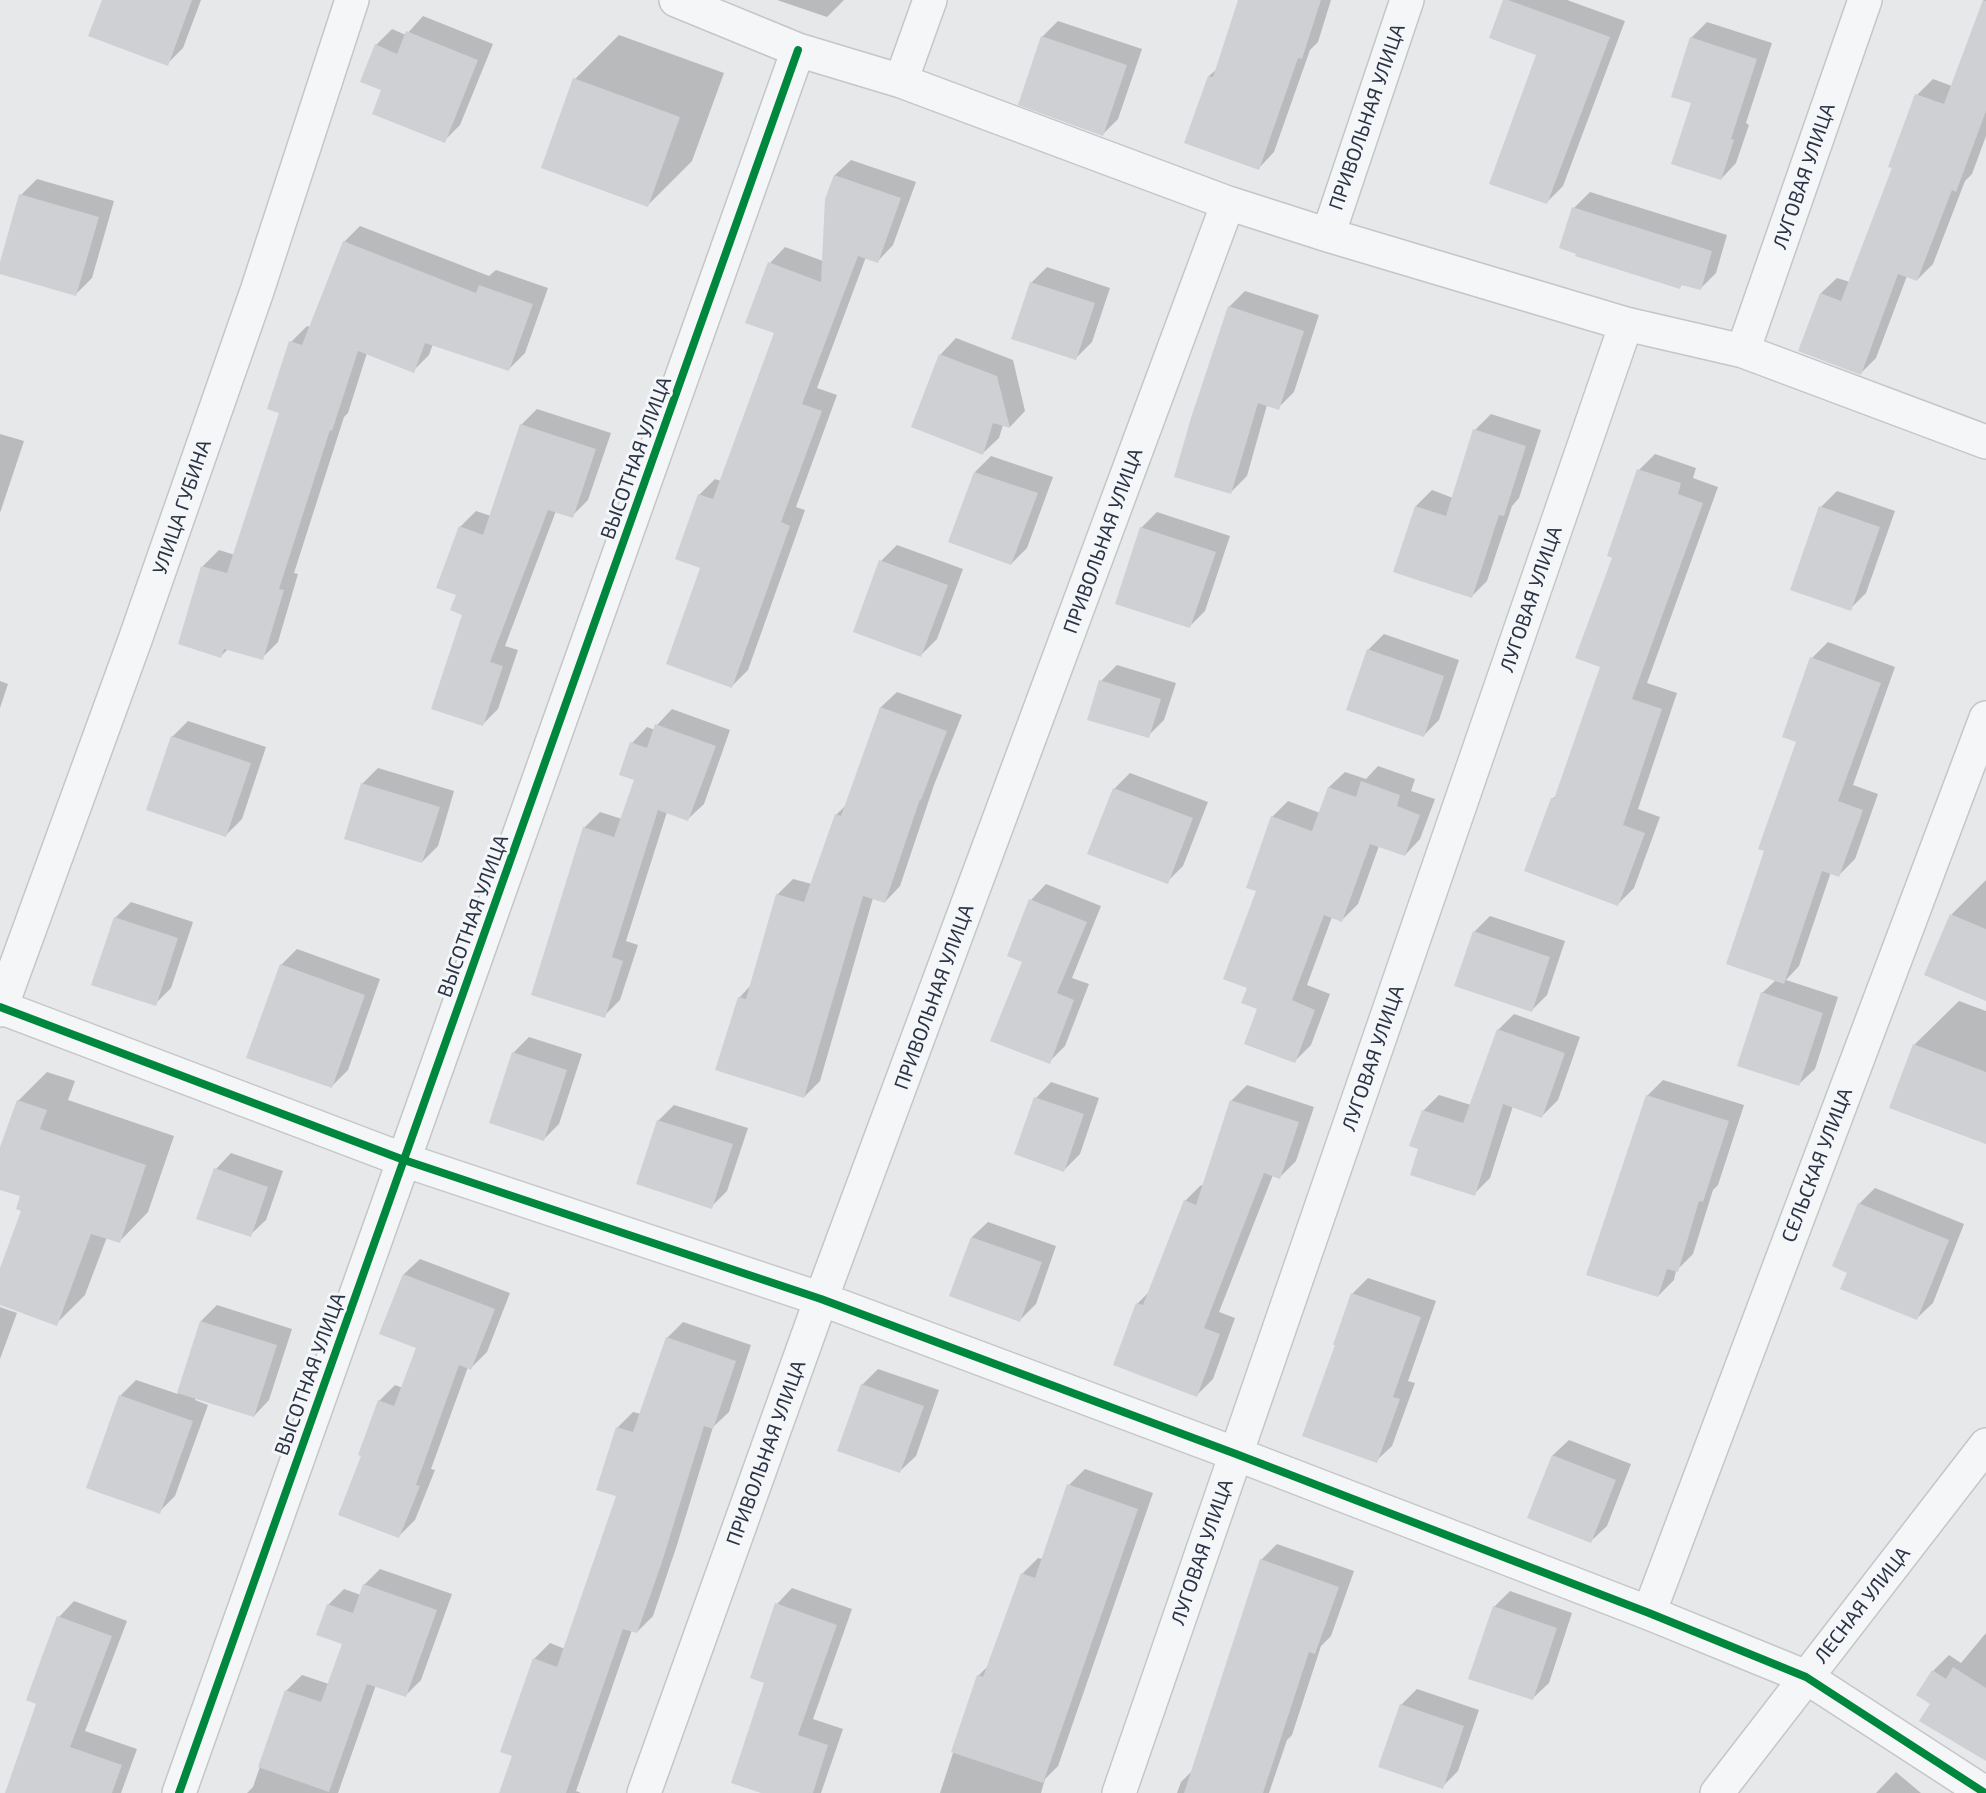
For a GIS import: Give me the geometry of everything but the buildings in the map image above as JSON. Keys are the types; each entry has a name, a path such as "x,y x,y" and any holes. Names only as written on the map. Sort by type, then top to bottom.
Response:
{"street":[{"name":"УЛИЦА ГУБИНА","path":"0,1008 139,629 257,291 352,0"},
{"path":"676,0 798,50 901,81 1228,203 1626,324 1743,351 1986,442"},
{"path":"901,81 930,0"},
{"name":"ПРИВОЛЬНАЯ УЛИЦА","path":"1328,235 1407,0"},
{"name":"ЛУГОВАЯ УЛИЦА","path":"1743,351 1865,0"},
{"name":"ВЫСОТНАЯ УЛИЦА","path":"179,1793 798,50"},
{"name":"ПРИВОЛЬНАЯ УЛИЦА","path":"644,1793 821,1299 1228,203"},
{"name":"ЛУГОВАЯ УЛИЦА","path":"1119,1793 1626,324"},
{"name":"СЕЛЬСКАЯ УЛИЦА","path":"1649,1613 1986,718"},
{"path":"0,1008 404,1160 821,1299 1236,1454 1649,1613 1806,1677 1985,1793"},
{"name":"ЛЕСНАЯ УЛИЦА","path":"1717,1793 1986,1445"}],"cycle path":[{"path":"179,1793 798,50"},
{"path":"0,1007 404,1160 821,1299 1236,1454 1649,1613 1806,1677 1985,1793"}]}
